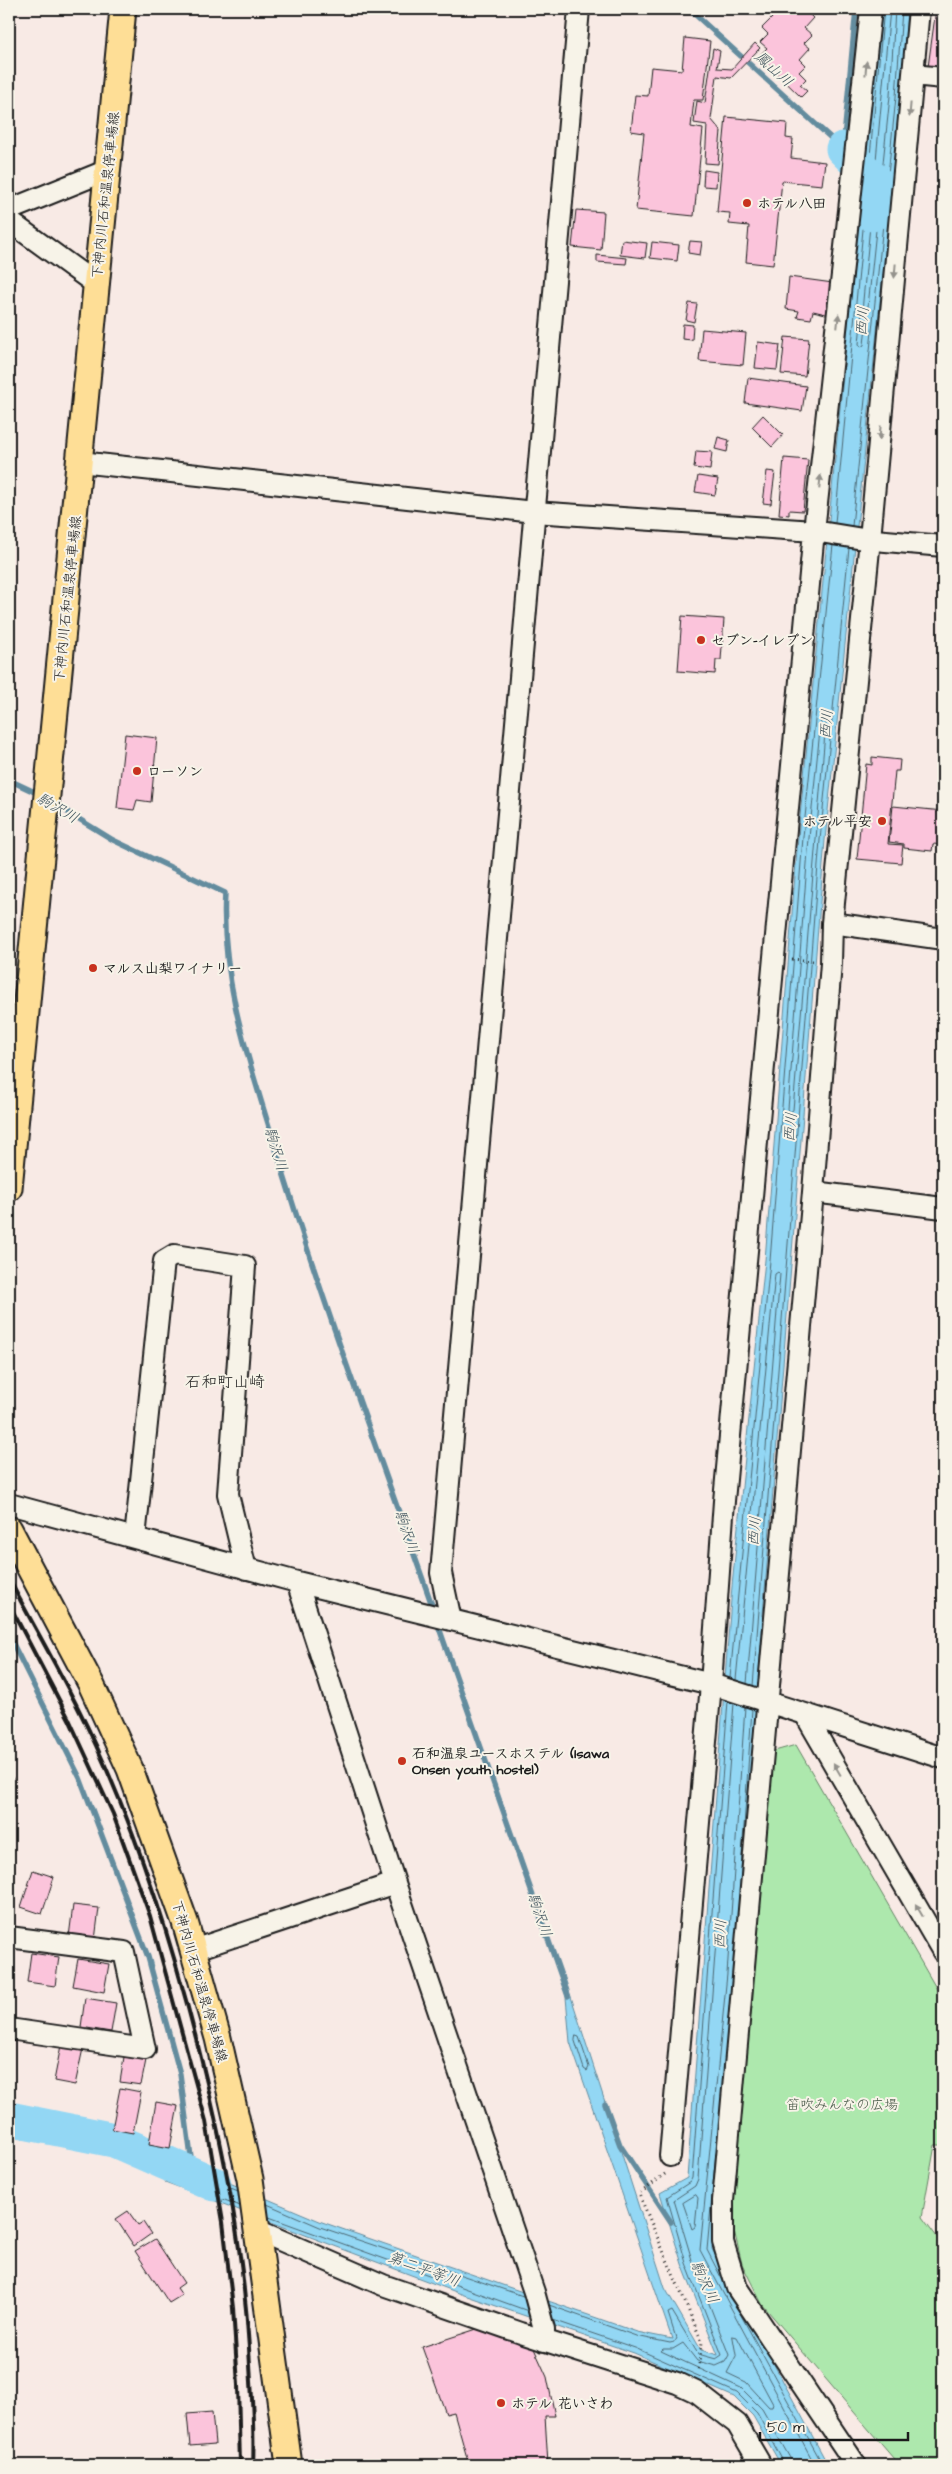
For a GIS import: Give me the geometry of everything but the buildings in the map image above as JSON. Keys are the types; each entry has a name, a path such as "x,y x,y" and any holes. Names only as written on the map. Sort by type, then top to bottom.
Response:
{"main road":[{"name":"下神内川石和温泉停車場線","path":"9,1188 123,9"},
{"name":"下神内川石和温泉停車場線","path":"9,1529 91,1684 130,1769 186,1922 218,2038 250,2179 289,2465"}],"street":[{"path":"450,1620 441,1573 579,9"},
{"path":"670,2156 717,1686 724,1501 774,957 820,531 871,9"},
{"path":"856,2465 737,2288 723,2242 723,2201 764,1701 813,1192 831,963 832,923 867,539 919,9"},
{"path":"913,74 943,78"},
{"path":"9,210 108,170"},
{"path":"9,221 97,285"},
{"path":"80,462 534,512 820,531 867,539 943,546"},
{"path":"832,923 943,939"},
{"path":"813,1192 943,1208"},
{"path":"135,1538 164,1261 174,1255 245,1266 228,1494 246,1568"},
{"path":"9,1504 297,1582 717,1686 806,1716 943,1758"},
{"path":"297,1582 395,1883 534,2292 544,2335"},
{"path":"806,1716 943,1952"},
{"path":"193,1950 395,1883"},
{"path":"9,1937 124,1952 144,2049 9,2029"},
{"path":"257,2227 383,2285 544,2335 677,2383 696,2392 737,2424 761,2465"}],"path":[{"path":"774,957 831,963"},
{"path":"658,2179 639,2194 702,2342 698,2378"}],"green space":[{"name":"笛吹みんなの広場","path":"796,1745 943,2000 943,2145 935,2145 922,2217 943,2245 943,2465 899,2465 762,2304 742,2264 733,2226 732,2197 771,1752"}],"water":[{"path":"879,9 907,9 901,97 825,840 763,1615 738,1975 712,2249 828,2465 781,2465 753,2416 734,2397 634,2353 464,2295 165,2182 173,2159 322,2222 637,2332 672,2339 570,2042 564,1975 665,2288 701,2350 718,2355 682,2264 660,2193 687,2178 732,1586 765,1260 798,837"}],"waterway":[{"name":"鳳山川","path":"689,9 843,149"},
{"name":"西川","path":"843,149 856,9"},
{"name":"西川","path":"843,149 875,181 872,214"},
{"name":"駒沢川","path":"9,780 41,795"},
{"name":"駒沢川","path":"53,803 113,840 225,893 227,958 232,990 256,1084 293,1205 332,1322 434,1611"},
{"name":"駒沢川","path":"437,1622 568,1996"},
{"path":"9,1636 80,1778 148,1957 180,2074 193,2172"},
{"name":"駒沢川","path":"605,2104 620,2145 671,2222"},
{"name":"第二平等川","path":"9,2119 114,2140 214,2184"}],"railway":[{"path":"9,1579 79,1710 117,1794 150,1881 190,2014 218,2131 238,2238 249,2348 253,2465"},
{"path":"9,1604 69,1719 113,1814 150,1916 206,2121 223,2222 233,2308 238,2385 240,2465"}],"place":[{"name":"ホテル八田","path":"747,203"},
{"name":"セブン-イレブン","path":"701,640"},
{"name":"ローソン","path":"137,771"},
{"name":"ホテル平安","path":"882,821"},
{"name":"マルス山梨ワイナリー","path":"93,968"},
{"name":"石和温泉ユースホステル (Isawa Onsen youth hostel)","path":"402,1761"},
{"name":"ホテル 花いさわ","path":"501,2403"}],"district":[{"name":"石和町山崎","path":"225,1381"}]}
